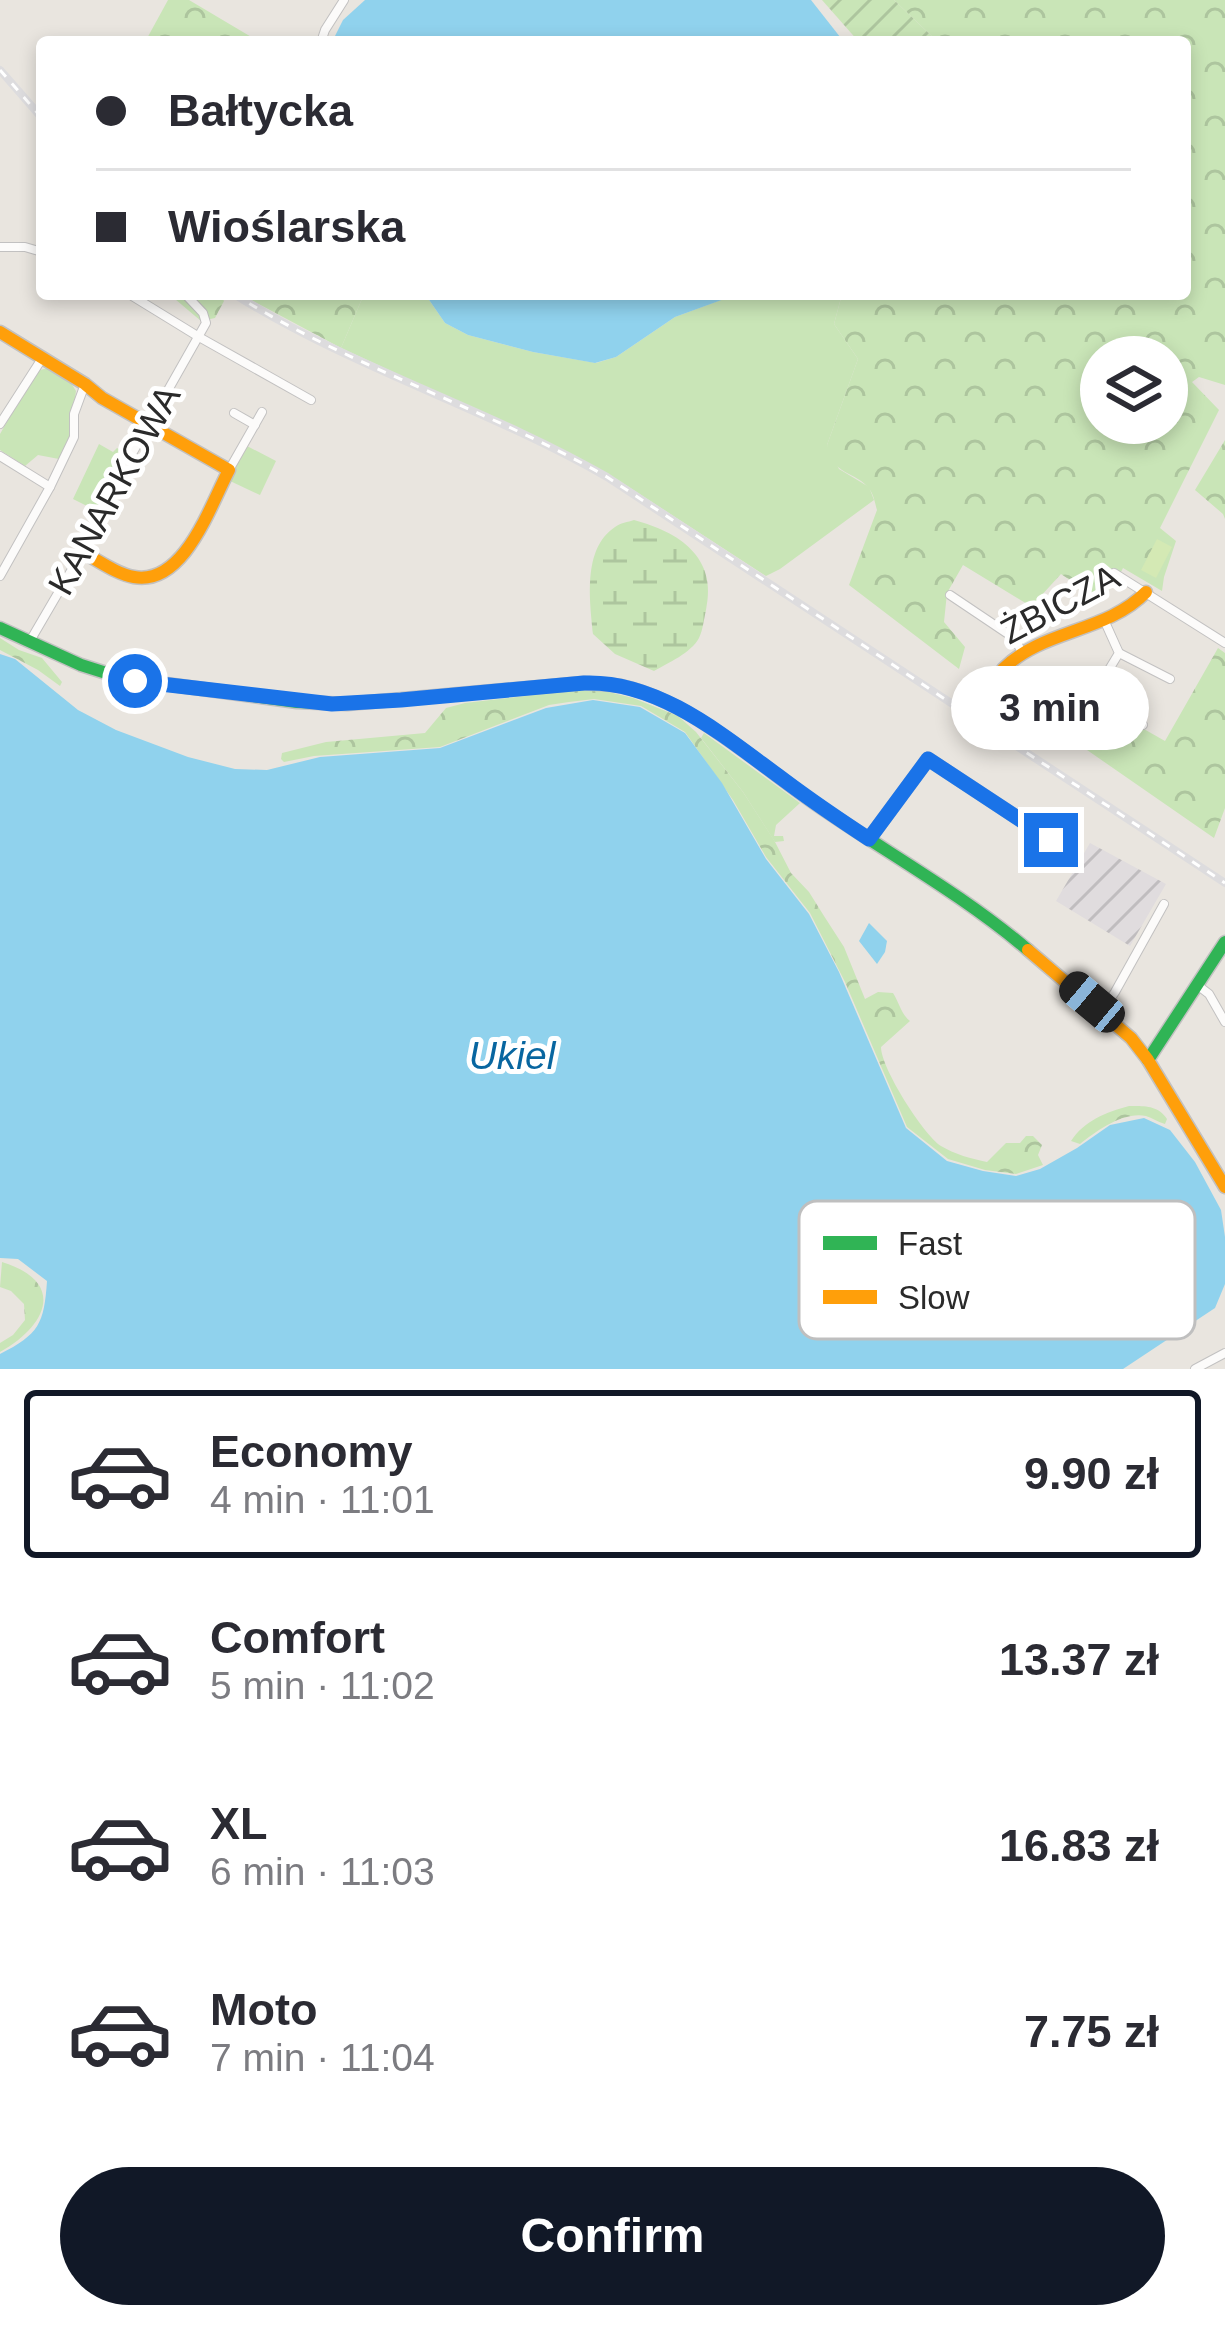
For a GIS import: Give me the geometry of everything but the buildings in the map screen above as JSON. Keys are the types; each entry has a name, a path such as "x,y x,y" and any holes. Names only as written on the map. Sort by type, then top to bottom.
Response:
{"main road":[{"path":"0,332 102,398 230,470 185,554 172,568 151,578 130,577 82,552"},
{"name":"ŻBICZA","path":"1003,669 1022,652 1105,622 1146,592"},
{"path":"0,628 129,680 315,704 584,683 620,686 651,696 704,723 995,921 1102,1010 1148,1060 1225,1187"},
{"path":"869,839 928,759 1051,840"},
{"path":"1148,1060 1225,942"}],"street":[{"path":"324,36 344,0"},
{"path":"0,247 36,250"},
{"path":"139,300 311,400"},
{"path":"191,300 206,323 199,338"},
{"name":"KANARKOWA","path":"29,642 199,338"},
{"path":"0,424 43,357"},
{"path":"0,576 74,437 74,414 85,383"},
{"path":"230,470 262,412"},
{"path":"234,413 255,424"},
{"path":"0,456 50,487"},
{"name":"ŻBICZA","path":"1114,572 1225,643"},
{"path":"950,595 1014,638 1022,652"},
{"path":"1105,622 1119,653 1170,679"},
{"path":"1087,706 1119,653"},
{"path":"1094,696 1143,725"},
{"path":"1102,1010 1164,904"},
{"path":"1196,984 1209,994 1225,1022"},
{"path":"1195,1369 1225,1353"}],"shaded area":[{"path":"1090,843 1166,884 1130,946 1056,901"}],"green space":[{"path":"168,0 189,0 250,36 148,36"},
{"path":"822,0 894,0 932,36 854,36"},
{"path":"894,0 1225,0 1225,385 1199,377 1192,382 1219,410 1160,528 1176,541 1162,591 1123,568 1099,600 1061,574 1039,598 1037,610 963,565 947,593 944,622 965,647 959,669 849,585 877,510 870,490 833,462 827,445 858,359 834,324 840,300 1191,300 1191,36 932,36"},
{"path":"176,300 223,300 215,318 201,321"},
{"path":"251,300 361,300 341,348"},
{"path":"361,300 429,300 445,323 468,335 596,363 616,357 675,317 721,300 840,300 834,324 858,359 827,445 839,469 869,487 874,500 766,576 563,450 341,348"},
{"path":"48,368 68,378 76,391 69,442 59,459 38,455 25,466 0,450 0,434 36,371"},
{"path":"1225,440 1225,519 1195,490"},
{"path":"99,444 126,453 95,510 73,499"},
{"path":"247,446 276,461 260,495 228,480"},
{"path":"634,520 680,540 706,575 708,591 699,638 685,653 654,671 615,654 593,634 590,576 597,548 615,527"},
{"path":"1157,539 1172,547 1156,578 1141,570"},
{"path":"0,638 42,658 62,682 60,686 0,650"},
{"path":"1218,648 1225,653 1225,808 1214,838 1087,750 1102,724 1093,712 1098,703 1165,741"},
{"path":"577,690 633,698 678,716 696,732 743,792 791,873 844,947 865,999 878,992 893,993 910,1021 881,1047 904,1100 933,1139 987,1162 1006,1143 1033,1136 1042,1145 1038,1155 1043,1165 1016,1174 985,1170 948,1159 907,1127 810,913 766,857 685,732 641,706 594,699 569,702 549,705 440,747 281,759 282,753 326,742 425,733 446,708 465,703"},
{"path":"704,733 800,803 776,825 774,836 783,836 784,841 775,842 701,738"},
{"path":"1129,1106 1155,1109 1167,1119 1165,1124 1146,1116 1129,1116 1080,1144 1071,1141 1096,1118"},
{"path":"2,1262 36,1281 43,1305 29,1330 0,1352 0,1343 25,1320 24,1304 0,1287"}],"water":[{"path":"365,0 811,0 839,36 335,36 343,20"},
{"path":"429,300 722,300 675,317 616,357 595,363 468,335 445,323"},
{"name":"Ukiel","path":"0,654 15,659 78,710 116,730 235,769 267,770 320,757 440,748 546,708 593,700 640,707 685,733 722,783 766,859 809,914 906,1128 947,1161 1016,1176 1040,1169 1110,1125 1144,1118 1170,1130 1195,1162 1221,1210 1225,1284 1215,1308 1195,1321 1195,1201 799,1201 799,1339 1168,1339 1123,1369 0,1369 0,1354 37,1326 47,1281 18,1259 0,1258"},
{"path":"869,923 887,941 877,964 859,941"}],"railway":[{"path":"0,70 36,111"},
{"path":"244,300 325,344 607,477 1225,883"}],"traffic: fast":[{"path":"0,628 122,678 297,702 347,704 584,683 647,694 698,719 1028,950"},
{"path":"1148,1060 1225,942"}],"traffic: slow":[{"path":"0,332 102,398 229,470 193,540 167,569 134,577 82,552"},
{"path":"1003,669 1037,646 1112,616 1146,592"},
{"path":"869,839 928,759 1051,840"},
{"path":"1028,950 1131,1038 1225,1187"}],"route":[{"path":"135,681 315,704 610,684 651,696 704,723 869,839 928,759 1051,840"}]}
